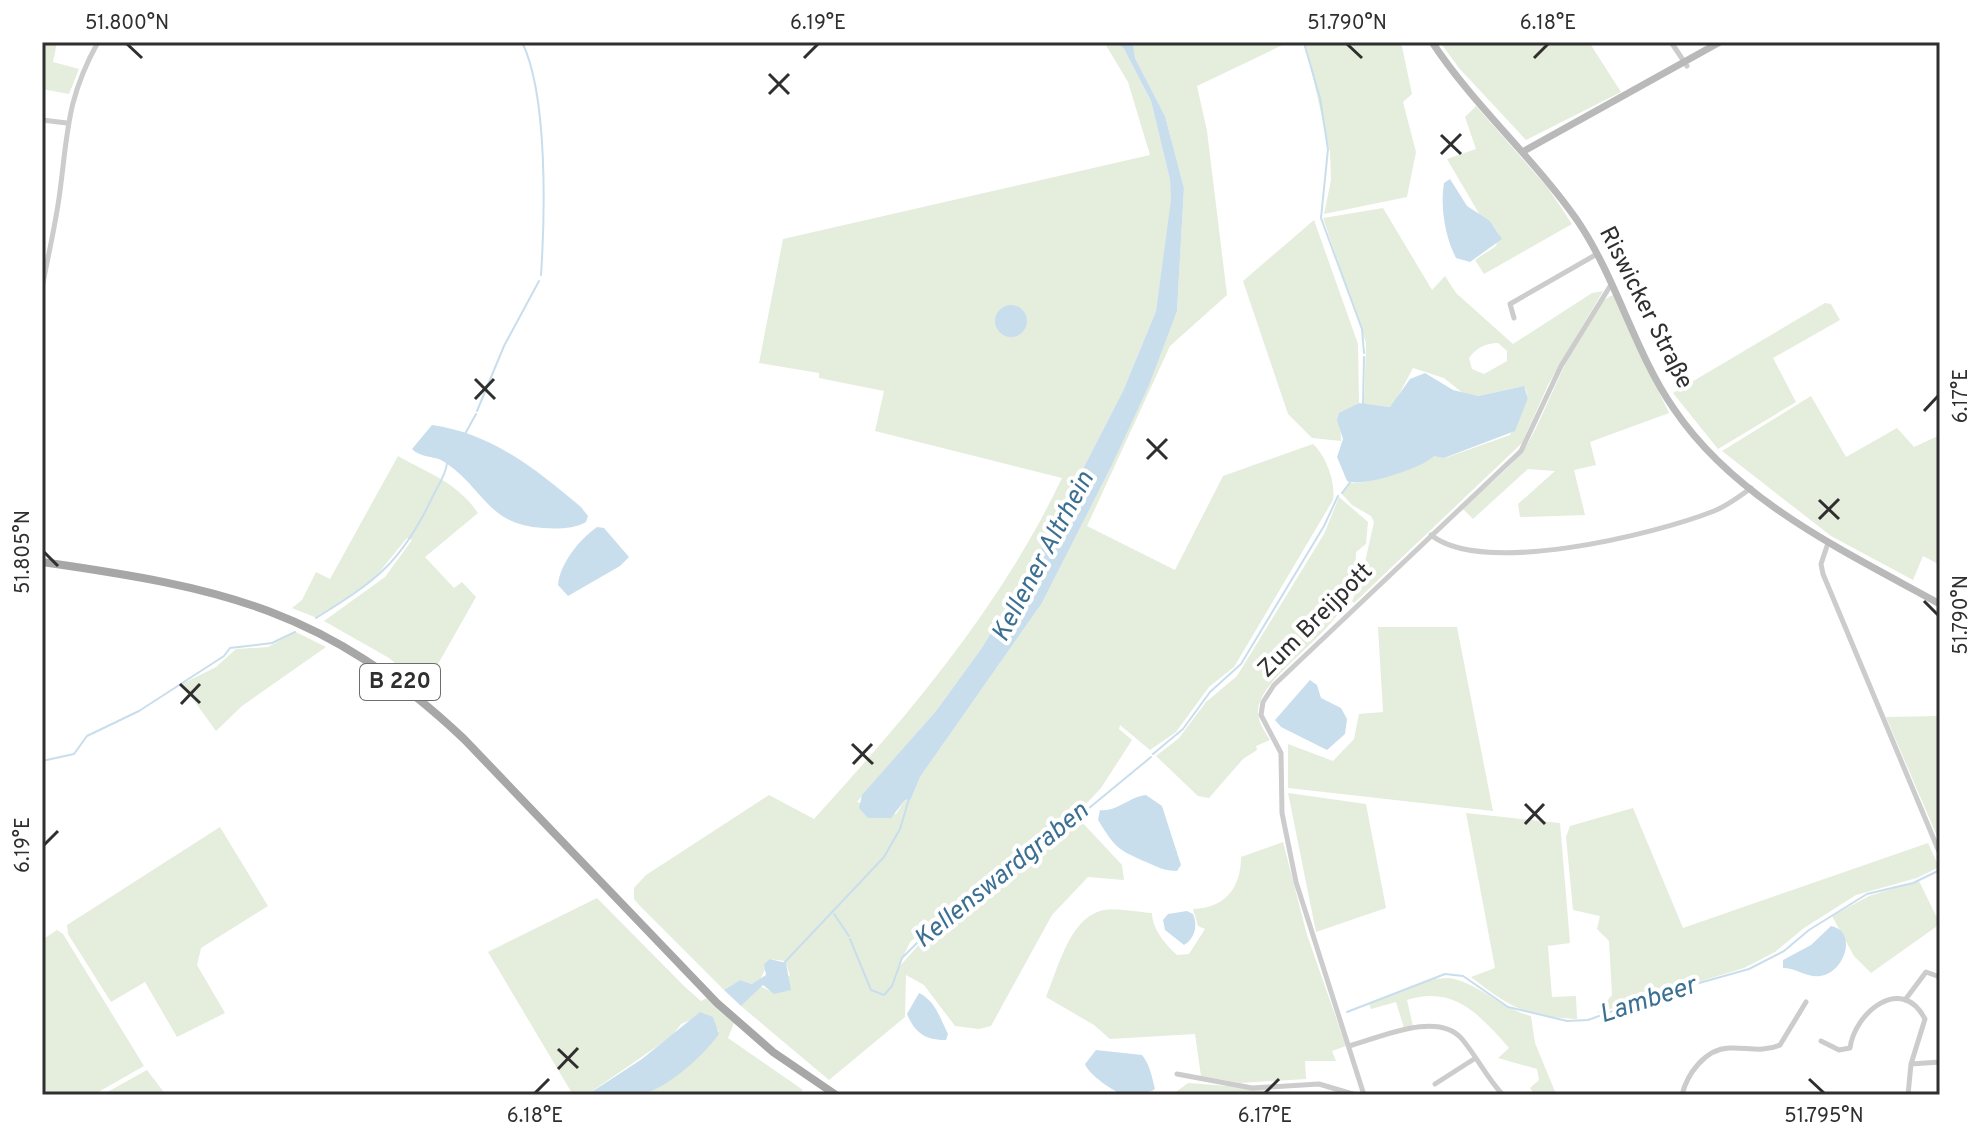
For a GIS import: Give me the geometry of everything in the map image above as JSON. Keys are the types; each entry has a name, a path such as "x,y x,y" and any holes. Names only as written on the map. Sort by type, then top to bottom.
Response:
{"main road":[{"name":"B 220","path":"42,562 191,585 243,600 332,637 417,699 464,739 669,954 753,1036 836,1095"}],"street":[{"path":"42,288 60,191 67,123 78,78 98,42"},
{"name":"Riswicker Straße","path":"1432,42 1456,75 1554,187 1597,254 1674,409 1702,443 1751,488 1828,543 1940,604"},
{"path":"1671,42 1685,64"},
{"path":"1524,151 1720,42"},
{"path":"42,120 67,123"},
{"path":"1514,318 1510,304 1597,254"},
{"name":"Zum Breijpott","path":"1364,1095 1296,882 1282,813 1281,753 1264,725 1261,710 1274,685 1521,451 1561,366 1612,283"},
{"path":"1431,535 1453,546 1485,552 1593,545 1717,511 1751,488"},
{"path":"1828,543 1821,564 1823,574 1940,854"},
{"path":"1905,1000 1926,972 1940,977"},
{"path":"1821,1041 1839,1050 1850,1048 1855,1028 1865,1013 1882,1003 1905,1000 1919,1008 1925,1019 1911,1064 1908,1095"},
{"path":"1682,1095 1686,1077 1694,1068 1724,1048 1750,1051 1780,1045 1806,1002"},
{"path":"1349,1046 1436,1026 1449,1029 1460,1036 1503,1095"},
{"path":"1435,1084 1474,1059"},
{"path":"1911,1064 1940,1062"},
{"path":"1177,1074 1252,1088 1319,1084 1356,1095"}],"green space":[{"path":"42,42 57,42 53,62 79,69 69,94 42,89"},
{"path":"1104,42 1117,42 1124,49 1151,101 1170,180 1172,200 1156,311 1123,391 1032,568 981,649 936,711 857,802 896,814 905,800 911,799 920,777 1042,603 1110,469 1177,311 1184,188 1165,116 1135,58 1131,42 1289,42 1197,86 1207,131 1227,295 1170,346 1087,526 1175,570 1223,476 1313,444 1329,470 1333,500 1234,667 1209,687 1176,732 1150,750 1120,725 1119,729 1132,740 1101,788 1085,805 910,942 898,968 924,939 1079,819 1122,865 1124,880 1088,877 1052,915 991,1026 979,1029 955,1026 924,985 906,975 905,1017 829,1080 741,1006 760,986 770,991 790,975 785,961 770,959 760,980 752,984 740,980 724,990 640,906 634,899 634,888 646,875 769,795 814,819 951,658 1011,571 1062,478 875,431 884,391 819,378 819,373 759,363 783,239 1150,155 1128,82"},
{"path":"1401,42 1412,94 1403,102 1416,152 1407,197 1324,214 1331,180 1330,152 1305,43"},
{"path":"1440,42 1589,42 1621,92 1526,140 1459,68"},
{"path":"1476,106 1548,188 1572,224 1484,274 1475,260 1496,246 1499,234 1490,221 1481,217 1447,159 1476,149 1465,117"},
{"path":"1383,208 1432,290 1445,276 1456,293 1513,344 1592,293 1603,291 1548,385 1522,443 1354,603 1352,601 1361,580 1374,522 1371,516 1352,505 1341,493 1350,483 1394,474 1419,465 1434,455 1445,458 1510,435 1528,398 1526,389 1519,387 1478,396 1464,394 1444,378 1413,368 1390,407 1364,404 1366,343 1323,218","holes":["1498,343 1507,351 1507,361 1484,374 1472,369 1469,358 1482,347"]},
{"path":"1314,220 1358,344 1359,403 1340,413 1341,441 1312,438 1288,414 1243,281"},
{"path":"1613,295 1669,413 1590,442 1596,465 1574,470 1585,515 1520,517 1518,504 1555,471 1528,469 1473,519 1462,508 1506,469 1528,443 1578,338 1602,303"},
{"path":"1825,303 1831,304 1840,320 1773,358 1796,402 1718,449 1673,393"},
{"path":"1811,396 1846,457 1897,428 1914,447 1940,435 1940,565 1923,556 1913,580 1831,536 1722,451"},
{"path":"398,456 452,486 478,513 425,557 454,588 462,582 476,597 425,687 389,658 324,621 385,577 412,540 407,538 372,581 317,618 292,608 302,600 316,572 330,579"},
{"path":"1339,497 1368,522 1366,544 1356,552 1355,575 1358,575 1350,596 1337,615 1286,667 1262,698 1258,716 1270,740 1256,746 1257,750 1243,759 1209,798 1198,796 1156,756 1179,738 1206,702 1237,676 1324,534"},
{"path":"1378,627 1457,627 1493,811 1288,788 1288,744 1333,761 1354,739 1359,714 1383,712"},
{"path":"296,632 326,647 242,706 216,731 182,684 216,667 236,649 268,647"},
{"path":"1940,716 1940,843 1886,717"},
{"path":"1288,793 1366,804 1386,908 1316,932"},
{"path":"1633,808 1683,928 1928,843 1939,867 1917,878 1856,895 1804,928 1775,952 1744,968 1597,1013 1612,995 1609,941 1597,929 1600,916 1573,910 1566,837 1570,826"},
{"path":"1466,813 1560,823 1570,943 1548,946 1552,997 1576,996 1577,1019 1532,1013 1508,1003 1471,977 1495,968"},
{"path":"220,827 268,906 201,948 197,965 225,1013 177,1037 145,982 111,1002 68,934 67,925"},
{"path":"1283,842 1307,935 1346,1046 1332,1051 1336,1061 1305,1061 1306,1079 1240,1083 1201,1076 1195,1034 1110,1039 1094,1025 1046,997 1072,935 1089,916 1112,909 1152,913 1157,931 1168,946 1177,955 1189,954 1205,929 1198,926 1193,909 1214,905 1229,894 1238,878 1241,857"},
{"path":"1919,881 1940,924 1871,973 1854,956 1832,916 1869,896"},
{"path":"597,898 685,987 701,1001 707,998 734,1023 728,1038 803,1090 796,1095 643,1095 692,1061 719,1031 705,1014 681,1024 672,1036 588,1094 573,1095 488,952"},
{"path":"57,930 63,934 144,1066 93,1095 45,1095 42,1091 42,940"},
{"path":"1449,978 1470,985 1531,1016 1535,1043 1556,1094 1535,1095 1530,1088 1539,1080 1537,1069 1498,1058 1509,1048 1465,1006 1439,997 1407,1000 1413,1026 1404,1028 1396,1002 1371,1009 1369,1004 1433,979"},
{"path":"147,1070 166,1095 102,1095"},
{"path":"1188,1083 1268,1089 1270,1095 1172,1095"}],"water":[{"path":"1117,42 1133,45 1135,58 1165,116 1184,188 1177,311 1149,385 1042,603 920,777 911,799 905,800 891,818 868,818 859,808 862,795 936,711 981,649 1032,568 1123,391 1156,311 1171,200 1170,180 1151,101 1124,49"},
{"path":"1450,179 1467,206 1490,221 1502,239 1470,262 1456,258 1446,231 1443,192 1444,183"},
{"path":"1011,305 1022,310 1027,321 1022,332 1011,337 1000,332 995,321 1000,310"},
{"path":"1425,373 1453,390 1478,396 1524,386 1528,398 1515,431 1444,458 1434,456 1392,476 1365,482 1347,481 1337,457 1343,439 1337,420 1339,413 1359,403 1390,407 1410,379"},
{"path":"432,425 474,436 512,455 581,507 588,516 586,522 571,527 543,528 510,520 498,513 446,463 412,449"},
{"path":"597,527 604,528 629,557 620,566 568,596 558,585 563,568 578,545"},
{"path":"1310,680 1317,685 1321,698 1341,708 1347,719 1345,734 1327,750 1281,727 1275,720"},
{"path":"1146,795 1162,806 1181,865 1177,871 1161,868 1122,850 1098,820 1100,810 1112,809"},
{"path":"1187,911 1193,914 1195,927 1191,939 1184,945 1165,930 1163,920 1168,914"},
{"path":"1831,926 1839,929 1846,943 1842,960 1836,968 1815,976 1783,968 1783,960 1811,945"},
{"path":"770,959 786,963 791,990 774,994 763,985 741,1006 724,990 740,980 752,984 766,975 764,964"},
{"path":"919,993 937,1011 948,1034 946,1040 932,1039 922,1034 910,1021 907,1014"},
{"path":"700,1012 713,1017 719,1034 675,1077 638,1096 587,1095 642,1059"},
{"path":"1096,1050 1142,1055 1155,1089 1132,1096 1108,1087 1085,1064"}],"waterway":[{"path":"522,42 536,92 543,156 541,275"},
{"name":"Kellenswardgraben","path":"1304,43 1320,98 1328,149 1321,218 1362,329 1364,353"},
{"path":"477,411 504,346 539,281"},
{"name":"Kellenswardgraben","path":"1363,404 1364,357"},
{"path":"465,434 476,414"},
{"path":"316,618 371,581 397,555 421,520 447,463"},
{"name":"Kellenswardgraben","path":"1342,493 1351,481"},
{"name":"Kellenswardgraben","path":"1153,754 1183,729 1210,692 1241,664 1324,526 1338,496"},
{"path":"42,761 74,754 87,736 139,711 224,656 230,648 272,643 295,632"},
{"name":"Kellenswardgraben","path":"850,939 871,990 884,995 892,986 902,958 921,939 1020,865 1151,757"},
{"name":"Kellener Altrhein","path":"784,963 884,857 900,829 909,799"},
{"name":"Lambeer","path":"1347,1012 1445,974 1463,976 1508,1007 1567,1021 1588,1020 1660,994 1749,969 1784,951 1809,930 1867,894 1913,883 1940,870"},
{"name":"Kellenswardgraben","path":"834,914 849,936"}]}
